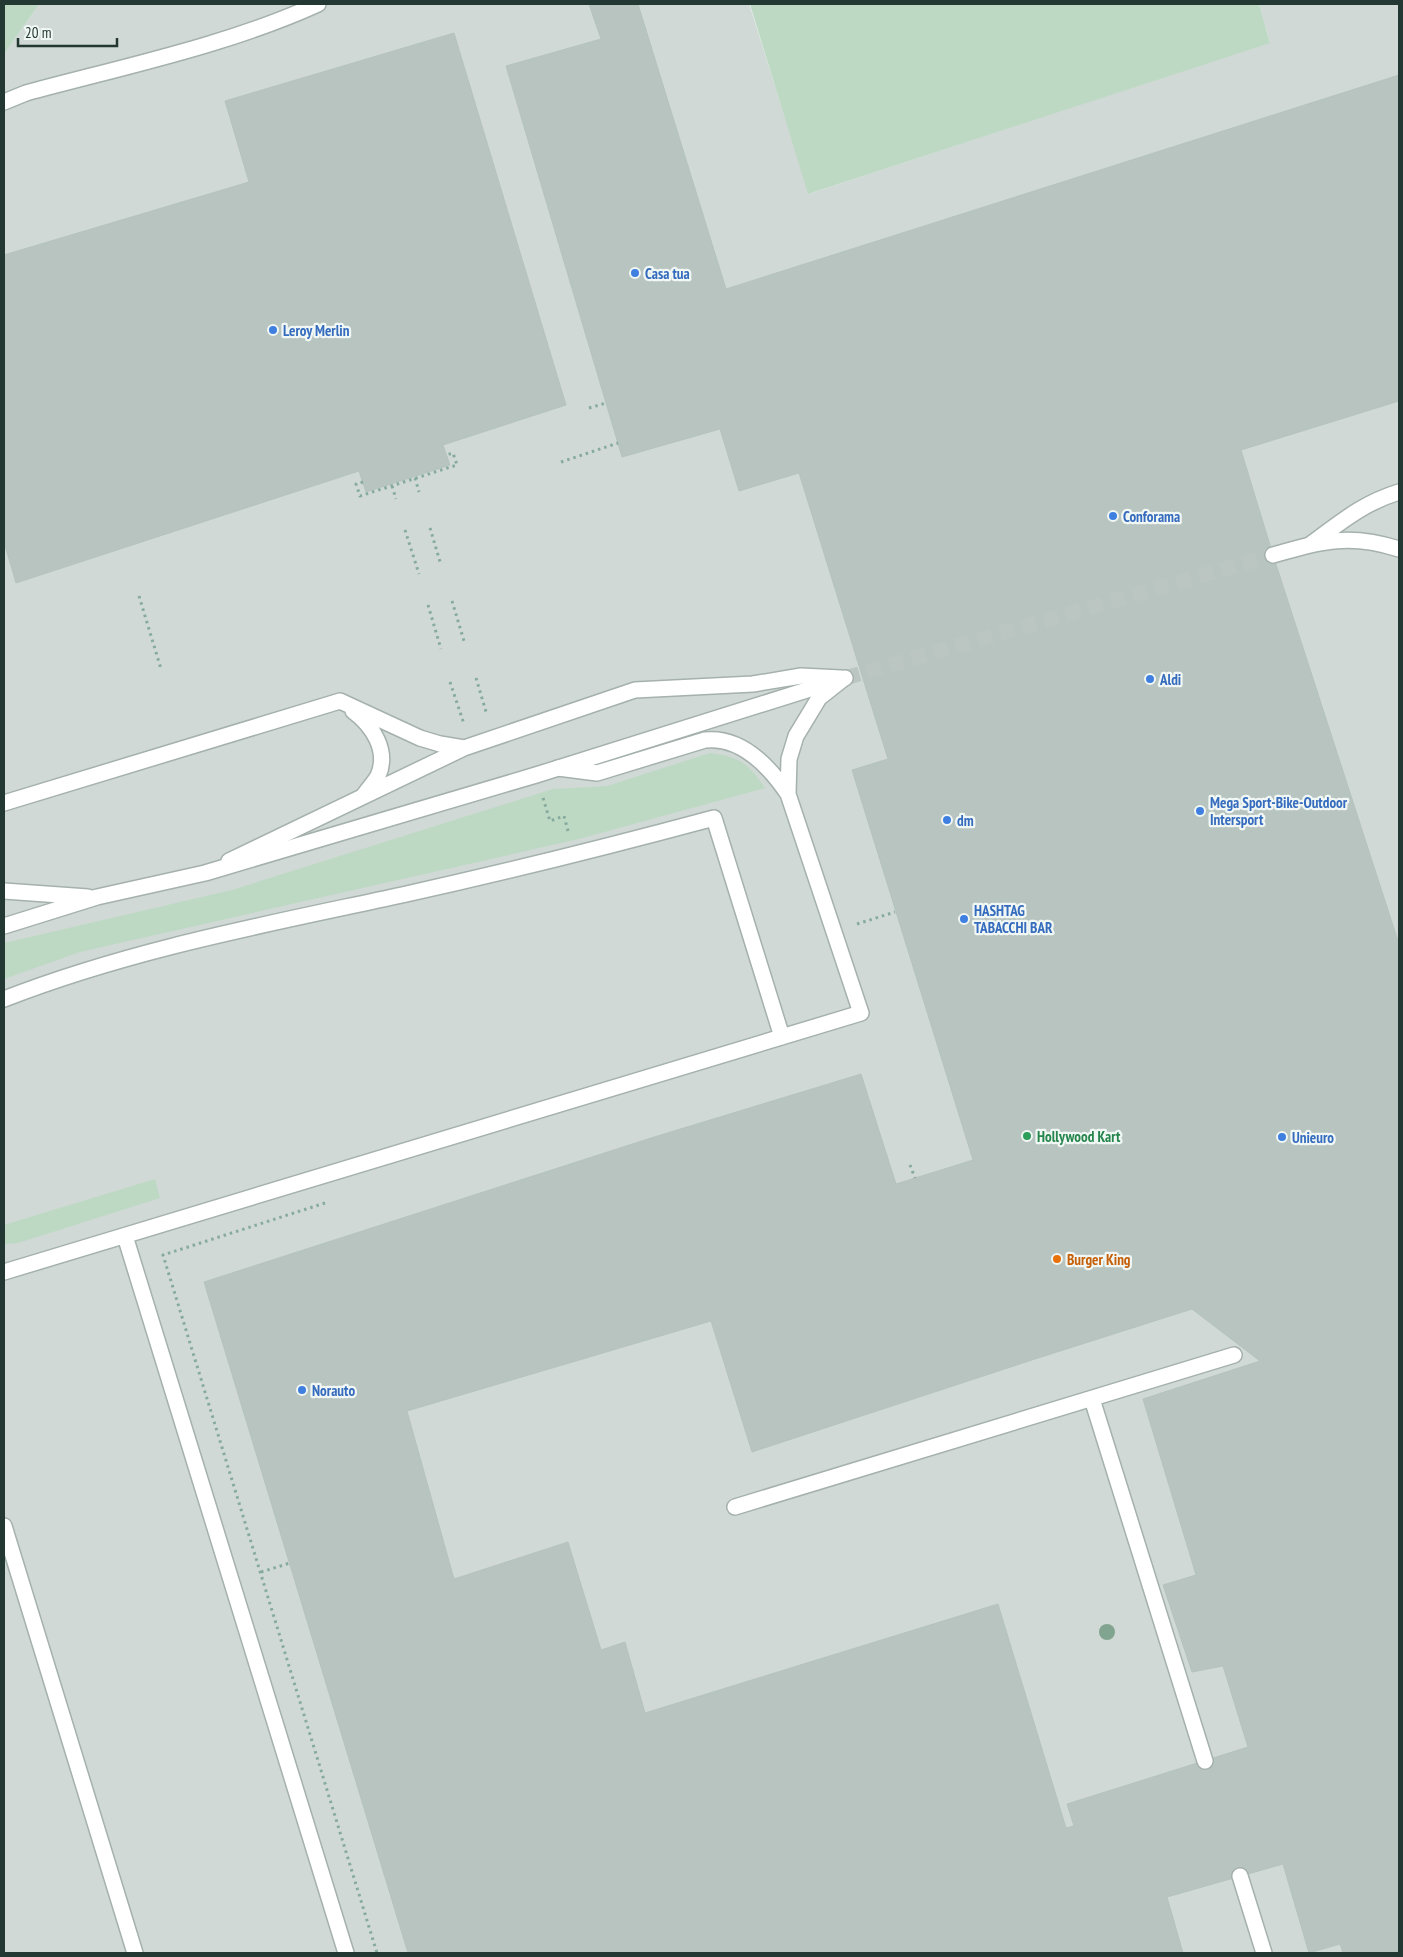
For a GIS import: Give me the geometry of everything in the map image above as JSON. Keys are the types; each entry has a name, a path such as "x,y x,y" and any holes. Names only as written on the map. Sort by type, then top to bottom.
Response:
{"street":[{"path":"4,102 26,92 259,28 318,4"},
{"path":"1310,544 1358,509 1378,498 1399,492"},
{"path":"1273,555 1310,544 1337,540 1359,539 1399,549"},
{"path":"4,803 340,701 420,738 440,744 465,740 635,690 753,684 801,676 845,678"},
{"path":"4,926 97,897 205,873 558,768 845,678"},
{"path":"788,794 789,759 796,736 820,698 845,678"},
{"path":"340,701 364,719 374,731 380,746 382,760 378,776 363,797"},
{"path":"4,1272 861,1013 788,794 779,780 752,755 739,746 714,739 704,740 597,773 558,768"},
{"path":"205,873 363,797 465,740"},
{"path":"4,999 105,964 176,945 573,855 714,818 782,1036"},
{"path":"4,891 97,897"},
{"path":"125,1236 346,1953"},
{"path":"735,1507 1234,1355"},
{"path":"1092,1398 1204,1761"},
{"path":"4,1526 135,1953"},
{"path":"1240,1876 1264,1953"}],"path":[{"path":"589,408 606,403"},
{"path":"561,462 618,443"},
{"path":"363,482 356,484 360,496 456,465 453,453 446,455"},
{"path":"415,478 419,492"},
{"path":"392,486 396,500"},
{"path":"430,528 441,565"},
{"path":"405,530 419,574"},
{"path":"139,596 162,669"},
{"path":"452,601 464,641"},
{"path":"428,605 441,649"},
{"path":"476,678 487,716"},
{"path":"450,682 465,740"},
{"path":"541,793 550,821 564,816 573,855"},
{"path":"850,927 895,912"},
{"path":"910,1165 914,1178"},
{"path":"334,1200 164,1255 377,1953"},
{"path":"261,1572 290,1563"}],"shaded area":[{"path":"39,4 749,4 809,194 1270,42 1259,4 1399,4 1399,1953 4,1953 4,54"}],"green space":[{"path":"4,4 39,4 4,54"},
{"path":"750,4 1259,4 1270,43 808,194"},
{"path":"710,753 736,759 748,767 765,788 579,839 80,952 4,979 4,943 232,890 553,789 607,786"},
{"path":"155,1179 160,1198 18,1243 4,1244 4,1225"}],"building":[{"path":"589,4 638,4 726,289 1399,75 1399,401 1241,450 1273,555 1399,944 1399,1953 1343,1953 1340,1944 1309,1953 1283,1864 1167,1897 1183,1953 408,1953 204,1282 651,1138 861,1074 896,1184 973,1160 852,770 888,759 799,473 739,491 720,429 622,457 506,66 601,39","holes":["1192,1309 1260,1361 1143,1399 1196,1575 1163,1585 1192,1672 1223,1666 1248,1747 1067,1804 1074,1826 1066,1828 998,1604 645,1713 625,1642 601,1650 568,1542 454,1579 407,1411 711,1321 752,1452"]},
{"name":"Leroy Merlin","path":"454,33 566,405 443,445 450,465 366,492 359,471 16,583 4,542 4,255 249,182 225,101"}],"tunnel":[{"path":"845,678 1273,555"}],"place":[{"name":"Casa tua","path":"635,273"},
{"name":"Leroy Merlin","path":"273,330"},
{"name":"Conforama","path":"1113,516"},
{"name":"Aldi","path":"1150,679"},
{"name":"Mega Sport-Bike-Outdoor Intersport","path":"1200,811"},
{"name":"dm","path":"947,820"},
{"name":"HASHTAG TABACCHI BAR","path":"964,919"},
{"name":"Hollywood Kart","path":"1027,1136"},
{"name":"Unieuro","path":"1282,1137"},
{"name":"Burger King","path":"1057,1259"},
{"name":"Norauto","path":"302,1390"}]}
